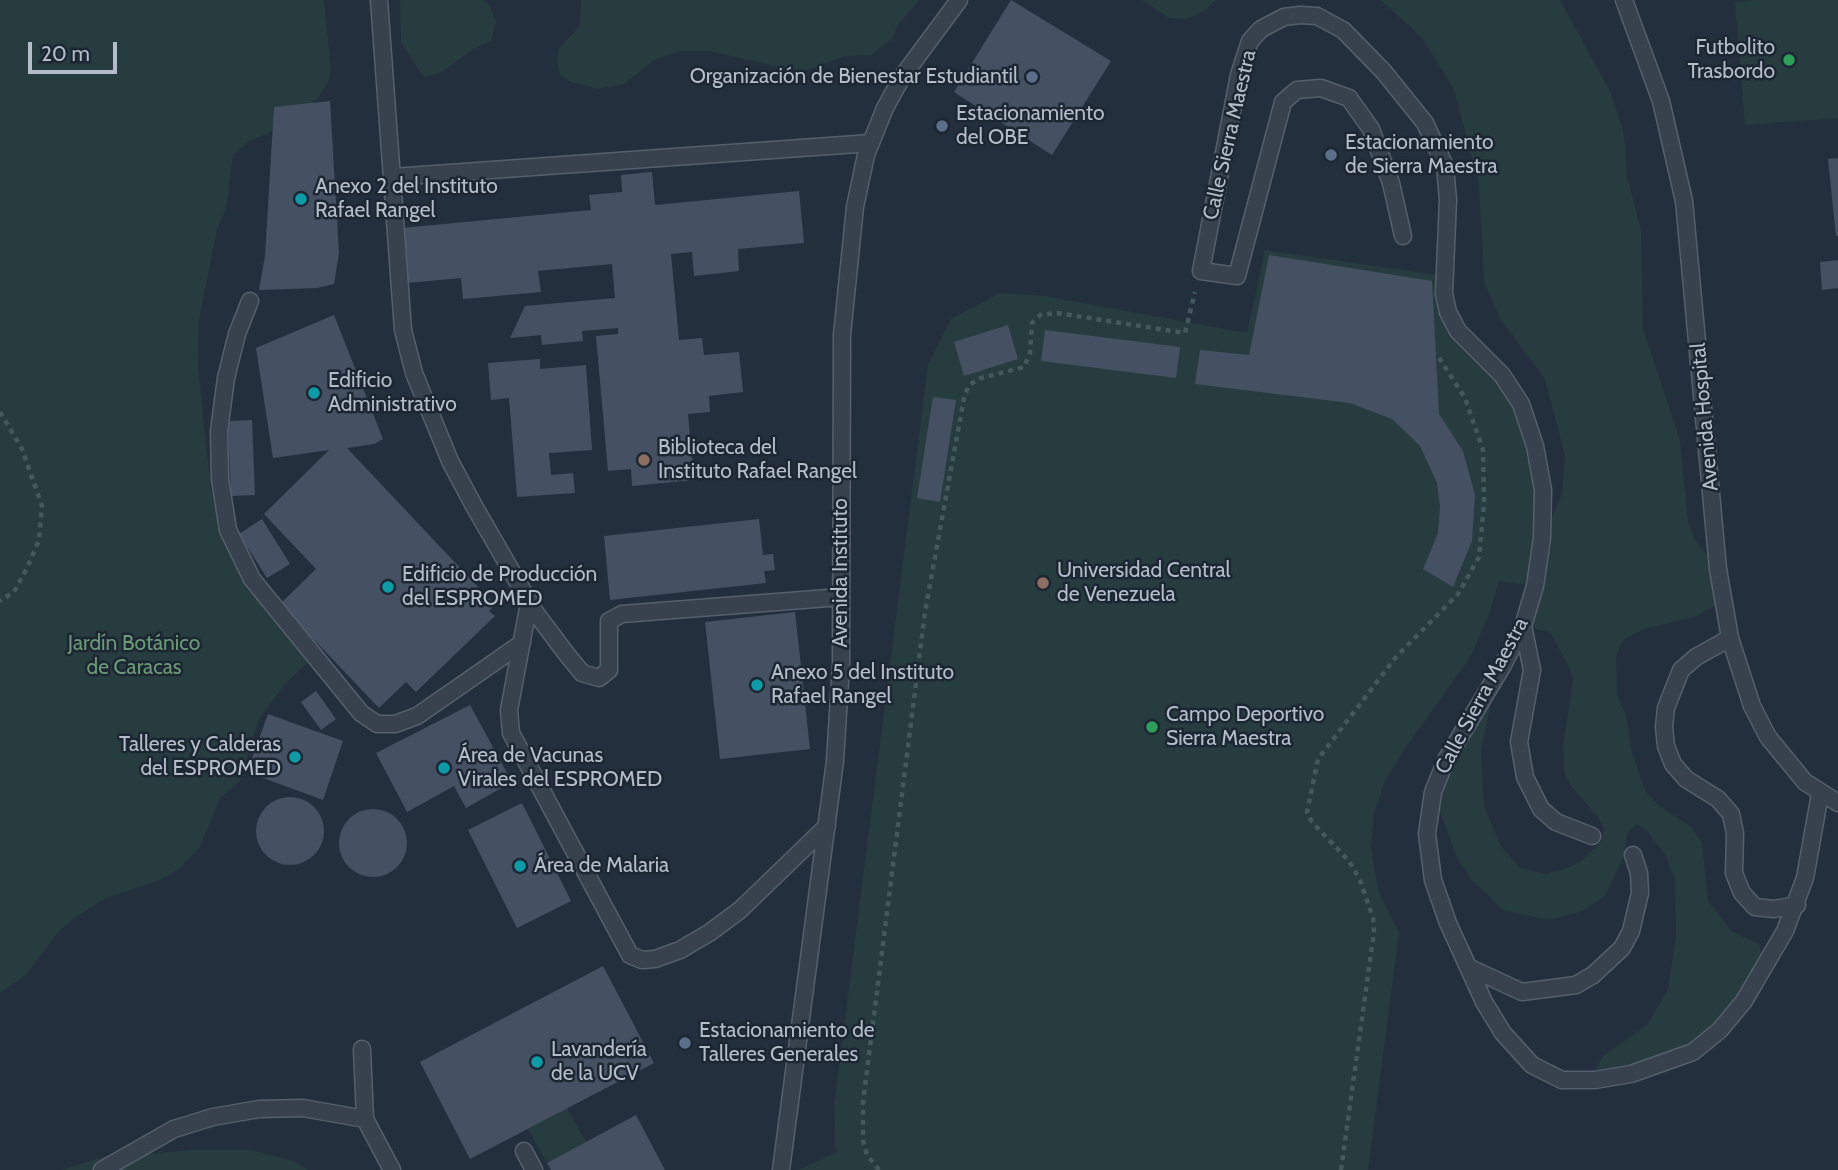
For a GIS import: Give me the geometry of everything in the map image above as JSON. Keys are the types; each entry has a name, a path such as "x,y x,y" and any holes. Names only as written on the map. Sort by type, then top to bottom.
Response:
{"lane":[{"path":"379,0 403,330 414,373 450,461 529,603 582,673 599,678 609,670 609,621 622,614 841,597"},
{"name":"Avenida Instituto","path":"781,1170 827,826 841,665 843,321 855,207 871,144 900,80 959,0"},
{"name":"Avenida Hospital","path":"1624,0 1661,101 1684,201 1718,569 1730,638 1752,706 1768,737 1805,782 1838,803"},
{"name":"Calle Sierra Maestra","path":"1201,271 1239,75 1250,41 1261,29 1284,17 1317,16 1343,30 1384,72 1425,123 1445,166 1448,200 1444,294 1448,312 1458,331 1502,374 1521,404 1535,446 1543,490 1542,538 1535,586 1523,625 1489,689 1446,760 1433,792 1427,834 1433,880 1468,967 1503,1033 1532,1065 1562,1080 1595,1080 1631,1074 1693,1052 1720,1030 1765,970 1797,905 1805,878 1820,794"},
{"path":"1201,271 1237,276 1283,102 1297,90 1321,88 1349,98 1371,129 1391,183 1403,236"},
{"path":"393,177 871,144"},
{"path":"250,301 237,334 226,378 219,431 220,479 228,530 252,579 361,713 377,724 395,724 417,716 522,643"},
{"path":"529,603 509,710 511,733 630,956 642,960 666,956 709,933 740,910 827,826"},
{"path":"1523,625 1532,670 1519,742 1525,777 1541,809 1556,822 1592,836"},
{"path":"1730,638 1696,657 1681,670 1666,708 1666,746 1673,764 1686,779 1718,799 1731,814 1735,833 1734,873 1742,893 1755,907 1774,909 1797,905"},
{"path":"1468,967 1522,992 1576,985 1593,975 1622,948 1632,931 1640,893 1639,873 1633,855"},
{"path":"362,1049 365,1119 392,1170"},
{"path":"102,1170 174,1129 213,1117 259,1109 303,1108 365,1119"},
{"path":"524,1151 534,1170"}],"path":[{"path":"879,1170 867,1155 863,1140 863,1102 925,611 964,398 970,386 981,377 1024,367 1030,353 1032,323 1040,314 1057,313 1185,333 1201,271"},
{"path":"1340,1170 1374,932 1373,918 1360,880 1349,861 1311,822 1307,812 1318,759 1396,656 1458,594 1479,557 1485,504 1483,450 1465,398 1436,353"},
{"path":"0,412 22,449 41,506 39,540 28,566 13,592 0,601"}],"green space":[{"name":"Jardín Botánico de Caracas","path":"0,0 324,0 331,70 329,80 318,98 269,133 249,141 233,155 226,209 217,229 199,319 198,368 211,491 235,557 318,653 286,683 258,721 240,781 220,798 200,847 179,869 160,880 104,899 76,917 58,932 26,975 0,993"},
{"path":"400,0 483,0 489,5 496,21 491,41 473,49 442,72 424,77 401,43"},
{"path":"581,0 919,0 897,26 892,39 871,55 845,56 807,70 792,70 709,51 681,51 656,59 624,84 598,89 571,82 560,74 557,61 559,48 580,26"},
{"path":"1142,0 1215,0 1206,10 1188,19 1169,18"},
{"name":"Campo Deportivo Sierra Maestra","path":"1381,0 1560,0 1611,93 1624,134 1627,177 1641,230 1643,328 1680,441 1688,522 1695,540 1718,569 1722,601 1697,616 1642,630 1624,639 1616,656 1617,696 1626,714 1632,753 1645,790 1658,805 1691,827 1702,843 1708,900 1731,931 1759,944 1764,970 1693,1052 1595,1080 1596,1069 1603,1056 1647,1025 1668,989 1676,936 1675,880 1665,854 1648,832 1637,824 1627,833 1624,855 1605,896 1583,911 1544,919 1503,910 1472,880 1457,858 1433,792 1482,701 1490,708 1481,750 1484,807 1501,846 1520,868 1546,874 1570,867 1581,861 1601,842 1604,829 1565,774 1563,746 1573,680 1550,632 1523,626 1535,586 1499,581 1489,615 1469,659 1404,750 1384,783 1374,813 1371,847 1378,890 1399,933 1368,1170 799,1170 838,1151 835,1145 834,1106 928,365 951,319 1000,293 1045,296 1247,333 1265,250 1444,276 1448,312 1521,404 1543,536 1562,494 1565,456 1545,379 1499,317 1484,281 1479,185 1454,89 1422,38"},
{"name":"Futbolito Trasbordo","path":"1838,0 1838,118 1745,125 1735,2"},
{"path":"567,1108 586,1142 547,1163 528,1129"},
{"path":"193,1150 251,1150 293,1161 308,1170 62,1170 100,1158"}],"building":[{"name":"Organización de Bienestar Estudiantil","path":"1011,0 1111,61 1052,155 954,92"},
{"name":"Anexo 2 del Instituto Rafael Rangel","path":"330,101 339,253 334,284 317,288 259,290 265,256 274,107"},
{"path":"1838,158 1838,236 1836,236 1828,159"},
{"path":"652,172 655,205 799,191 804,243 738,249 739,271 694,276 692,252 671,254 679,340 702,338 704,355 739,352 743,392 709,396 710,412 688,414 694,480 632,486 631,469 608,471 596,336 618,334 618,328 582,331 583,341 542,345 541,335 510,338 525,306 615,298 612,264 538,271 541,292 463,299 461,278 407,283 402,228 591,210 589,195 622,192 621,175"},
{"path":"1269,255 1432,281 1439,414 1463,451 1475,495 1472,541 1453,587 1423,569 1438,533 1440,506 1437,483 1420,446 1392,419 1350,403 1195,384 1200,350 1249,355"},
{"path":"1838,260 1838,288 1822,290 1820,262"},
{"name":"Edificio de Producción del ESPROMED","path":"334,315 383,439 374,444 347,448 495,605 489,611 495,616 416,692 406,682 379,708 280,604 316,569 264,514 329,450 273,458 256,348"},
{"path":"1008,325 1018,359 964,376 954,342"},
{"path":"1045,330 1180,347 1176,378 1041,361"},
{"path":"540,359 540,369 586,365 592,450 549,453 551,475 573,473 575,493 517,497 509,398 491,400 488,363"},
{"path":"933,397 956,400 940,502 917,498"},
{"path":"252,420 255,495 231,496 228,421"},
{"path":"262,519 290,564 267,578 239,534"},
{"path":"759,519 763,555 773,554 775,570 764,571 766,583 610,600 604,536"},
{"name":"Anexo 5 del Instituto Rafael Rangel","path":"795,612 810,749 720,759 705,622"},
{"path":"316,691 336,719 321,730 301,702"},
{"name":"Área de Vacunas Virales del ESPROMED","path":"470,705 512,782 466,808 454,786 407,812 376,753"},
{"name":"Talleres y Calderas del ESPROMED","path":"268,714 343,741 323,800 247,772"},
{"path":"290,797 303,800 314,807 321,818 324,831 321,844 314,855 303,862 290,865 277,862 266,855 259,844 256,831 259,818 266,807 277,800"},
{"name":"Área de Malaria","path":"522,803 571,901 517,928 468,830"},
{"path":"373,809 386,812 397,819 404,830 407,843 404,856 397,867 386,874 373,877 360,874 349,867 342,856 339,843 342,830 349,819 360,812"},
{"name":"Lavandería de la UCV","path":"603,966 654,1063 470,1159 420,1062"},
{"path":"636,1115 665,1170 551,1170 547,1163"}],"place":[{"name":"Futbolito Trasbordo","path":"1789,60"},
{"name":"Organización de Bienestar Estudiantil","path":"1032,77"},
{"name":"Estacionamiento del OBE","path":"942,126"},
{"name":"Estacionamiento de Sierra Maestra","path":"1331,155"},
{"name":"Anexo 2 del Instituto Rafael Rangel","path":"301,199"},
{"name":"Edificio Administrativo","path":"314,393"},
{"name":"Biblioteca del Instituto Rafael Rangel","path":"644,460"},
{"name":"Universidad Central de Venezuela","path":"1043,583"},
{"name":"Edificio de Producción del ESPROMED","path":"388,587"},
{"name":"Anexo 5 del Instituto Rafael Rangel","path":"757,685"},
{"name":"Campo Deportivo Sierra Maestra","path":"1152,727"},
{"name":"Talleres y Calderas del ESPROMED","path":"295,757"},
{"name":"Área de Vacunas Virales del ESPROMED","path":"444,768"},
{"name":"Área de Malaria","path":"520,866"},
{"name":"Estacionamiento de Talleres Generales","path":"685,1043"},
{"name":"Lavandería de la UCV","path":"537,1062"}]}
